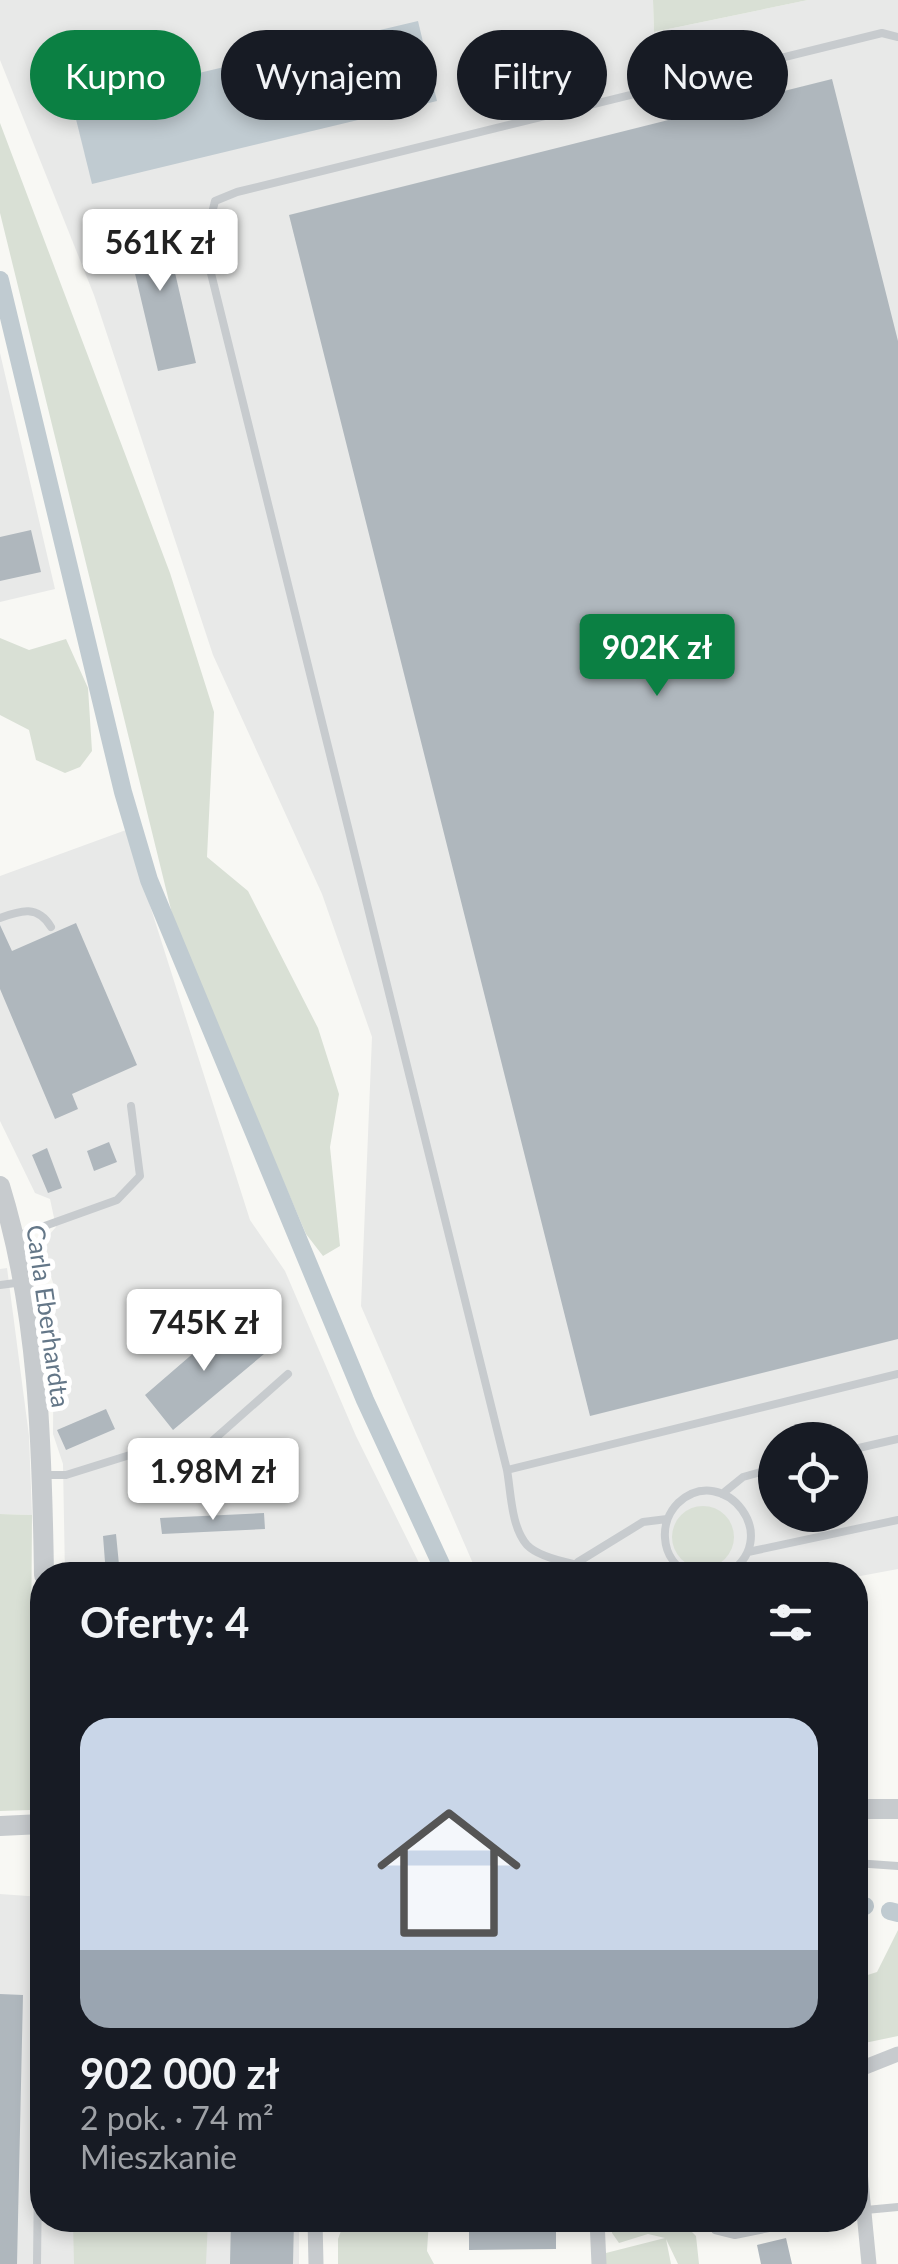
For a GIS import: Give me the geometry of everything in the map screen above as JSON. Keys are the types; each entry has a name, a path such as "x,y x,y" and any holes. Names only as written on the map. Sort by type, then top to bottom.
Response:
{"street":[{"name":"Carla Eberhardta","path":"0,1186 23,1282 48,1562"},
{"path":"868,1809 898,1809"},
{"path":"0,1826 30,1827"},
{"path":"868,2066 898,2054"},
{"path":"315,2232 316,2264"},
{"path":"598,2232 599,2264"},
{"path":"863,2232 868,2264"}],"lane":[{"path":"667,1519 642,1522 578,1562 551,1558 528,1546 516,1522 204,245 215,201 237,192 882,33 898,38"},
{"path":"0,918 32,910 44,916 51,927"},
{"path":"14,1237 117,1200 140,1176 132,1106"},
{"path":"0,1285 23,1282"},
{"path":"42,1475 66,1475 133,1454 184,1465 288,1374"},
{"path":"506,1470 898,1374"},
{"path":"868,1446 898,1438"},
{"path":"722,1494 742,1476 758,1472"},
{"path":"678,1562 666,1548 667,1519 686,1496 700,1492 722,1494 740,1506 752,1532 748,1552"},
{"path":"738,1562 748,1552 898,1520"},
{"path":"868,1865 898,1866"},
{"path":"868,2210 898,2207"},
{"path":"37,2264 38,2232"}],"shaded area":[{"path":"0,0 653,0 654,30 627,30 627,120 788,120 788,30 664,30 808,0 898,0 898,1569 868,1575 868,1562 472,1562 361,1306 372,1037 322,894 213,655 94,295 0,60"},
{"path":"653,0 808,0 664,30 654,30"},
{"path":"418,21 420,30 380,30"},
{"path":"221,68 221,120 358,120 92,184 76,120 201,120 201,72"},
{"path":"0,123 170,573 214,712 207,857 248,891 318,1028 339,1094 330,1147 340,1246 323,1256 306,1234 177,934 0,213"},
{"path":"0,353 55,589 0,602"},
{"path":"0,638 29,650 66,639 88,688 92,751 80,767 65,773 36,760 29,730 0,715"},
{"path":"126,830 250,1220 285,1271 356,1436 419,1562 65,1562 63,1464 53,1434 54,1286 41,1244 56,1227 50,1199 35,1193 0,1121 0,876"},
{"path":"7,1268 29,1436 32,1515 0,1514 0,1269"},
{"path":"691,1508 715,1508 732,1525 732,1549 721,1562 685,1562 674,1549 674,1525"},
{"path":"0,1514 32,1515 30,1810 0,1811"},
{"path":"0,1894 30,1896 30,2232 299,2232 299,2264 0,2264"},
{"path":"898,1930 898,2036 868,2042 868,1975 877,1972"},
{"path":"73,2232 207,2232 206,2264 74,2264"},
{"path":"341,2232 428,2232 427,2251 434,2264 338,2264"},
{"path":"692,2232 696,2236 699,2264 678,2264 666,2239 671,2264 606,2264 602,2254 665,2238 648,2234 619,2243 612,2233"}],"building":[{"path":"832,79 898,341 898,1339 590,1416 289,215 668,120 788,120 788,90"},
{"path":"162,217 196,363 158,371 124,227"},
{"path":"31,530 41,572 0,581 0,537"},
{"path":"76,923 137,1065 72,1094 78,1109 55,1119 0,989 0,925 12,951"},
{"path":"109,1142 117,1162 94,1171 87,1151"},
{"path":"47,1148 62,1188 48,1193 32,1155"},
{"path":"233,1319 264,1354 173,1430 145,1395"},
{"path":"106,1409 115,1429 66,1450 57,1430"},
{"path":"264,1513 265,1529 162,1534 160,1518"},
{"path":"116,1534 119,1562 105,1562 103,1536"},
{"path":"0,1994 23,1995 17,2264 0,2264"},
{"path":"231,2232 294,2232 293,2264 230,2264"},
{"path":"469,2232 556,2232 556,2249 469,2250"},
{"path":"786,2238 792,2264 761,2264 757,2245"}],"waterway":[{"path":"0,280 123,792 149,880 365,1400 440,1562"},
{"path":"890,1911 898,1913"}]}
